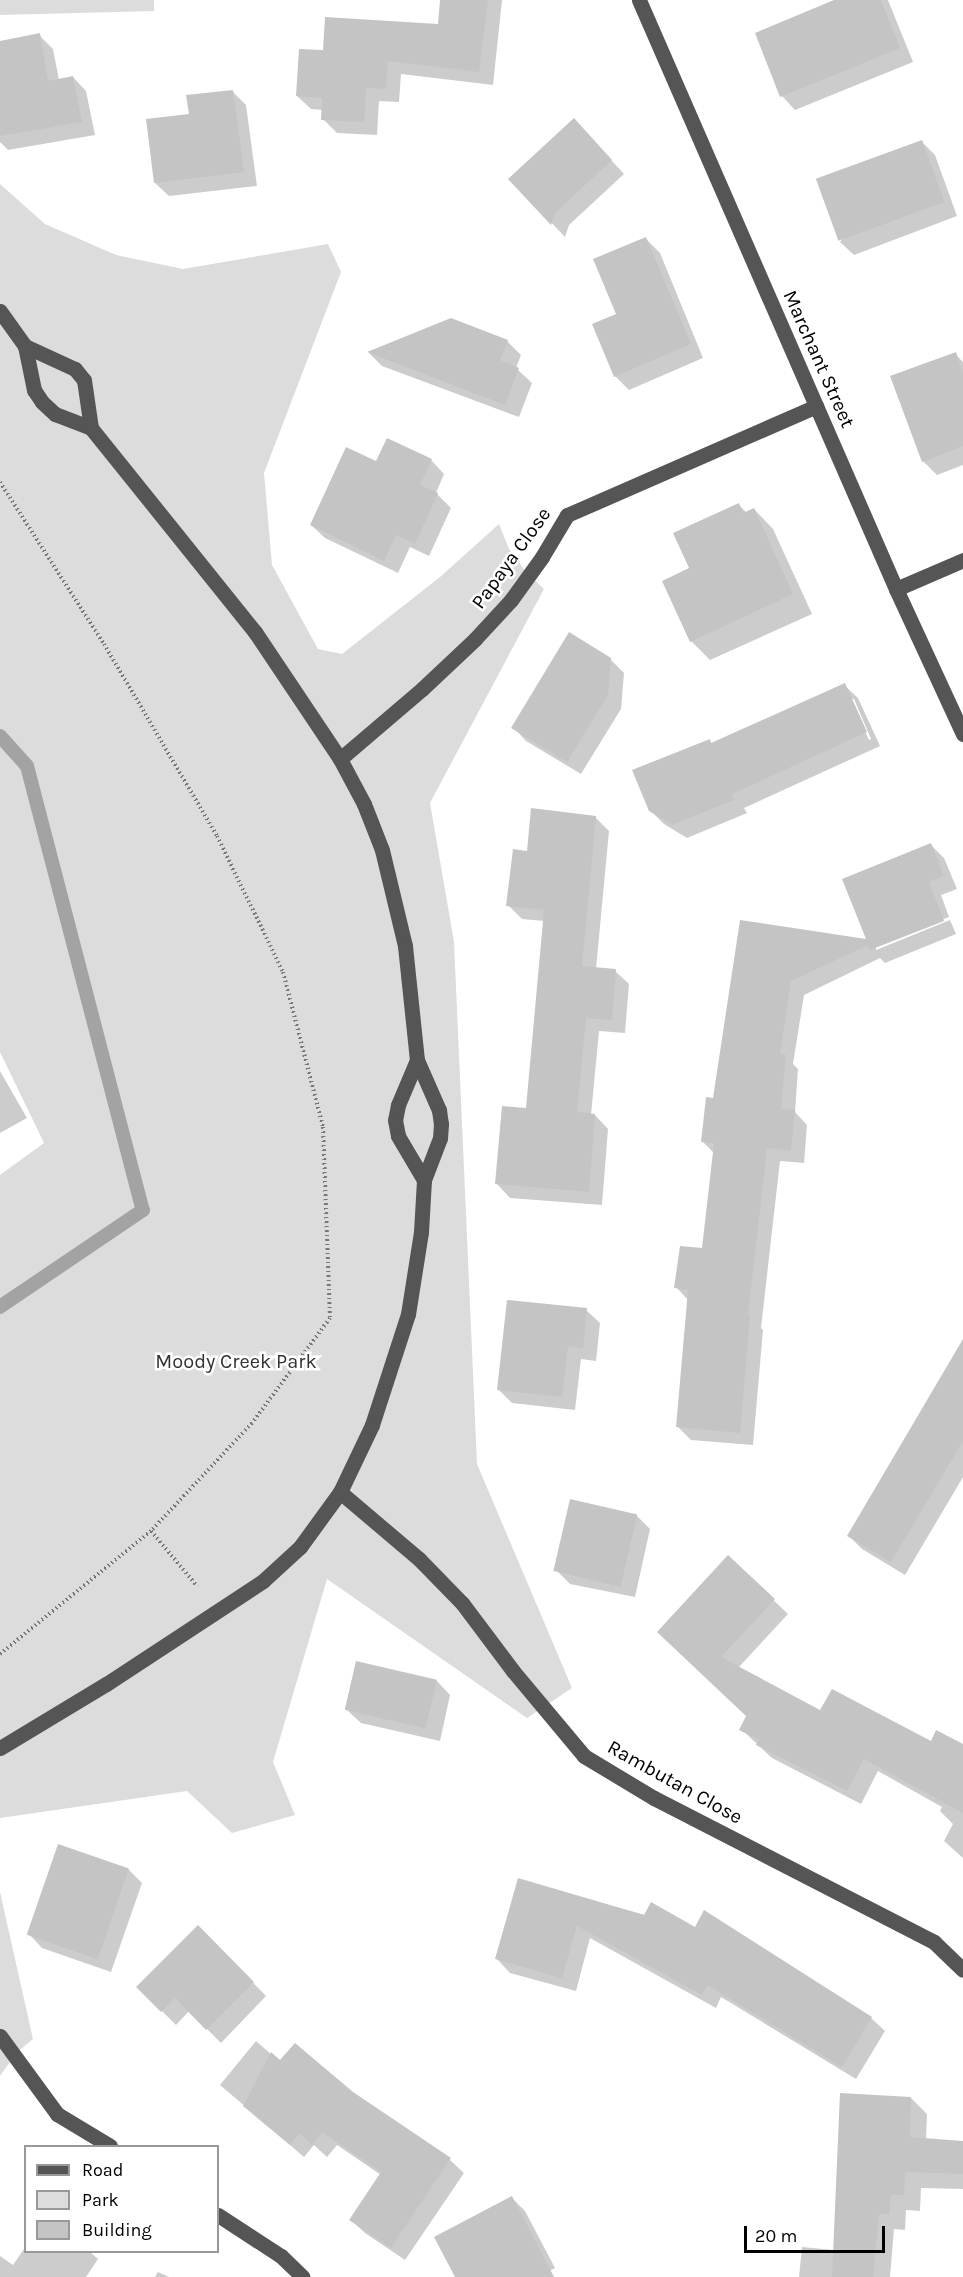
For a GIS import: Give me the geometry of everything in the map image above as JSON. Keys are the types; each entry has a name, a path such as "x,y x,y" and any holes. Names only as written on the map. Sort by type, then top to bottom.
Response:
{"street":[{"name":"Marchant Street","path":"639,0 896,589 963,734"},
{"path":"0,312 25,346 34,390 42,402 55,414 91,428 255,633 340,759 364,804 387,869 405,946 417,1060 439,1110 441,1124 440,1138 424,1180 421,1232 408,1314 372,1425 340,1492 300,1547 263,1581 218,1612 0,1748"},
{"path":"25,346 70,366 84,380 91,428"},
{"name":"Papaya Close","path":"340,759 422,689 475,639 511,600 567,515 816,406"},
{"path":"896,589 963,560"},
{"path":"417,1060 398,1105 395,1120 398,1136 424,1180"},
{"name":"Rambutan Close","path":"340,1492 419,1559 462,1603 513,1671 584,1756 654,1798 934,1942 963,1970"},
{"path":"0,2036 57,2114 108,2145"},
{"path":"219,2216 281,2256 303,2277"}],"path":[{"path":"0,482 104,644 217,836 283,972 323,1128 330,1318 252,1423 151,1531 0,1654"},
{"path":"151,1531 218,1612"}],"green space":[{"path":"0,0 154,0 154,11 0,15"},
{"name":"Moody Creek Park","path":"0,184 45,224 116,255 183,269 328,244 341,272 264,473 272,565 318,649 342,654 440,577 499,524 509,549 526,572 544,589 430,803 454,942 477,1464 572,1688 527,1718 327,1579 273,1762 295,1815 232,1833 187,1791 0,1818 0,1175 44,1143 0,1052"},
{"path":"0,1892 33,2039 16,2053 0,2076"}],"building":[{"path":"440,0 488,0 479,72 388,61 386,89 366,88 364,122 321,120 322,98 296,96 299,49 323,50 325,17 438,24"},
{"path":"834,0 881,0 900,48 780,97 755,33"},
{"path":"40,33 48,81 73,76 82,122 0,136 0,41"},
{"path":"233,90 244,172 154,183 146,119 189,114 186,95"},
{"path":"574,118 612,160 556,212 551,225 508,179"},
{"path":"922,140 945,202 838,241 816,179"},
{"path":"646,237 691,344 614,377 592,324 616,314 593,259"},
{"path":"451,318 508,340 500,360 519,368 505,405 367,352"},
{"path":"956,352 963,373 963,446 922,462 890,376"},
{"path":"387,438 432,459 420,485 438,493 415,544 396,535 384,561 310,525 346,447 376,461"},
{"path":"739,503 743,513 754,508 793,594 690,642 662,581 689,568 673,533"},
{"path":"569,632 611,658 608,695 567,762 511,728"},
{"path":"845,683 867,732 732,794 734,800 672,825 649,811 632,770 710,739 711,743"},
{"path":"531,808 596,816 582,966 616,969 612,1020 586,1018 577,1112 595,1114 589,1192 495,1184 502,1106 526,1108 544,910 506,906 513,849 527,851"},
{"path":"931,843 944,876 929,882 944,921 870,950 868,945 791,981 780,1054 786,1055 781,1109 795,1110 791,1151 767,1148 748,1315 750,1315 740,1433 676,1427 688,1290 674,1288 680,1246 702,1248 714,1143 701,1142 706,1097 713,1098 740,920 866,939 842,879"},
{"path":"507,1300 587,1308 583,1348 568,1346 562,1397 497,1390"},
{"path":"963,1339 963,1441 891,1562 847,1536"},
{"path":"570,1499 637,1515 621,1587 553,1571"},
{"path":"728,1555 775,1599 721,1657 820,1710 832,1689 931,1741 936,1730 963,1744 963,1813 864,1759 847,1791 756,1745 759,1740 739,1730 746,1716 657,1632"},
{"path":"356,1661 437,1680 426,1728 345,1710"},
{"path":"58,1844 129,1868 98,1959 27,1935"},
{"path":"518,1878 644,1915 651,1902 695,1927 704,1910 872,2017 842,2067 707,1985 702,1995 577,1926 562,1978 495,1959"},
{"path":"198,1925 254,1982 206,2030 175,1998 161,2012 136,1987"},
{"path":"295,2043 353,2092 451,2158 391,2248 349,2220 381,2172 322,2132 312,2145 299,2133 290,2145 243,2106 271,2052 280,2060"},
{"path":"840,2093 911,2097 910,2137 963,2141 963,2174 905,2172 904,2195 891,2195 889,2214 879,2214 873,2277 832,2277"},
{"path":"512,2196 554,2277 455,2277 434,2237"}],"waterway":[{"path":"0,736 27,766 143,1210 0,1307"}]}
